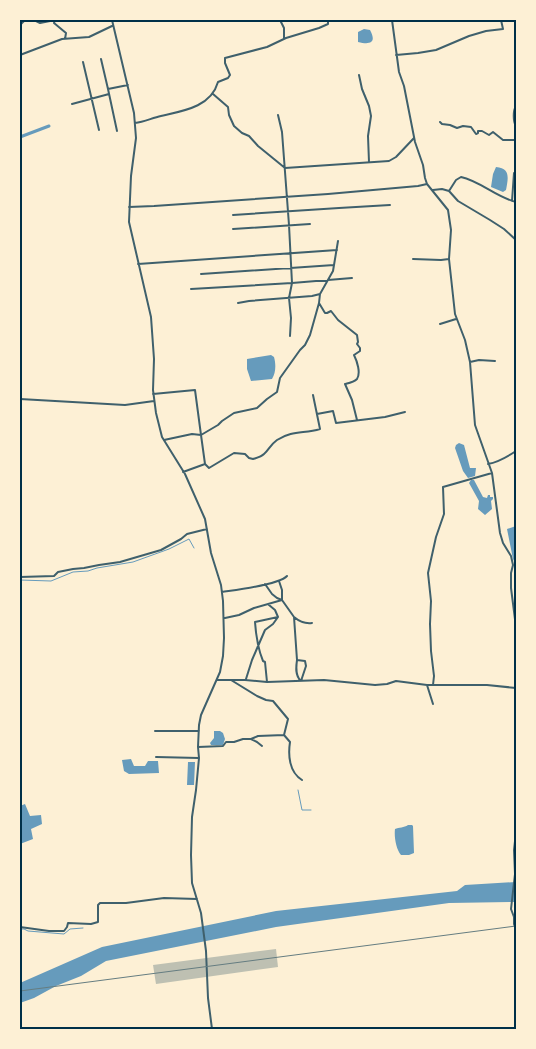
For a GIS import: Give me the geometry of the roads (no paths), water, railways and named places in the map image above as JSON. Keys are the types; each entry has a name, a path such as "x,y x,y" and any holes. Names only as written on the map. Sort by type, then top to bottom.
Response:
{"street":[{"path":"20,25 25,20"},
{"path":"34,20 40,23 55,20 54,24 66,32 66,39"},
{"path":"112,20 134,113 136,138 131,176 129,222 151,317 154,359 153,394 157,419 164,440 201,508 222,592 224,618 223,656 220,672 201,715 196,790 192,817 191,855 192,883 201,913 206,952 208,998 212,1029"},
{"path":"280,20 284,28 284,39"},
{"path":"135,123 197,106 213,94 218,82 228,78 230,75 225,63 226,58 267,47 284,39 325,26 328,24 328,20"},
{"path":"392,20 398,72 404,86 414,137 427,184 448,210 451,230 449,259 456,319 465,340 470,362 475,425 492,473 500,533 503,543 511,556 513,565 511,573 516,627"},
{"path":"396,55 436,50 470,36 486,31 503,29 501,20"},
{"path":"20,55 66,39 89,36 113,26"},
{"path":"100,59 117,131"},
{"path":"82,62 98,130"},
{"path":"359,76 369,106 369,162"},
{"path":"108,90 128,85"},
{"path":"72,104 109,94"},
{"path":"213,94 228,107 234,126 249,136 285,168 389,161 396,157 414,137"},
{"path":"516,106 513,109 514,124 516,126"},
{"path":"278,115 282,132 292,268 289,298 290,336"},
{"path":"440,122 457,128 463,126 471,127 476,134 478,131 489,135 493,132 503,140 516,140"},
{"path":"512,201 514,173 516,173"},
{"path":"449,191 456,180 461,177 467,178 499,196 516,202"},
{"path":"129,207 427,184"},
{"path":"433,190 442,189 449,191 458,201 490,220 516,240"},
{"path":"233,215 390,205"},
{"path":"234,229 310,224"},
{"path":"164,440 192,434 201,435 234,413 257,408 277,392 280,378 307,341 320,294 333,272 338,241"},
{"path":"138,264 337,250"},
{"path":"412,259 449,259"},
{"path":"201,274 334,265"},
{"path":"191,289 352,278"},
{"path":"238,303 249,300 320,294"},
{"path":"319,303 325,313 331,311 338,320 357,334 357,344 360,349 354,355 358,363 357,378 356,381 345,384 352,400 357,420"},
{"path":"440,324 456,319"},
{"path":"470,362 479,360 495,361"},
{"path":"153,394 195,390 205,464 209,468 234,454 245,454 249,458 258,458 264,454 269,446 287,435 294,432 320,429 313,395"},
{"path":"20,399 118,404 154,401"},
{"path":"317,414 333,411 336,423 385,417 405,412"},
{"path":"488,464 506,458 516,451"},
{"path":"183,472 205,464"},
{"path":"433,685 430,624 431,601 428,574 436,537 444,514 443,487 492,473"},
{"path":"20,577 54,576 58,572 120,562 161,550 181,540 187,534 207,529"},
{"path":"222,592 265,584 284,579 287,576"},
{"path":"278,580 282,590 282,600"},
{"path":"265,584 272,594 282,600 300,622 312,623"},
{"path":"224,618 240,615 254,608 282,600"},
{"path":"268,604 278,617"},
{"path":"245,680 265,630 278,617"},
{"path":"267,682 265,662 262,662 255,622 278,617"},
{"path":"294,617 297,673 300,681"},
{"path":"297,660 305,661 306,666 300,681"},
{"path":"217,680 267,682 324,680 375,684 387,684 396,681 427,685 487,685 516,688"},
{"path":"230,680 257,696 276,704 288,719 284,735"},
{"path":"427,685 433,704"},
{"path":"155,731 199,732"},
{"path":"198,747 223,746 226,742 251,739 258,736 284,735"},
{"path":"284,735 290,742 288,754 295,774 302,780"},
{"path":"251,739 262,746"},
{"path":"156,757 198,758"},
{"path":"516,832 514,850 515,874 511,909 516,930"},
{"path":"20,927 64,931 68,922 91,924 98,922 98,905 100,903 126,903 164,898 198,899"}],"water":[{"path":"364,29 370,30 372,34 373,38 369,43 358,42 358,32"},
{"path":"496,167 504,169 507,175 506,190 503,192 491,187"},
{"path":"271,355 274,357 275,365 272,379 251,381 247,369 247,359"},
{"path":"459,443 464,445 470,468 476,468 475,476 468,478 463,471 455,448"},
{"path":"471,480 474,480 483,497 487,498 490,495 490,497 493,497 491,501 492,509 485,515 478,509 479,501 469,483"},
{"path":"516,526 516,565 507,529"},
{"path":"214,731 223,733 225,739 223,745 211,745"},
{"path":"131,759 134,766 145,766 148,761 158,761 159,773 129,774 124,771 122,760"},
{"path":"188,762 195,762 194,785 187,785"},
{"path":"25,804 30,816 41,815 42,824 31,829 33,839 20,844 20,806"},
{"path":"408,825 413,826 414,853 401,855 396,843 395,829"},
{"path":"516,882 516,902 449,903 276,927 106,961 81,976 20,1003 20,983 102,947 276,911 457,891 465,885"}],"waterway":[{"path":"20,137 49,126"},
{"path":"20,580 51,581 73,572 133,562 169,549 189,539 194,548"},
{"path":"298,790 302,810 311,810"},
{"path":"20,929 64,934 70,929 83,928"}],"railway":[{"path":"20,991 516,926"}]}
